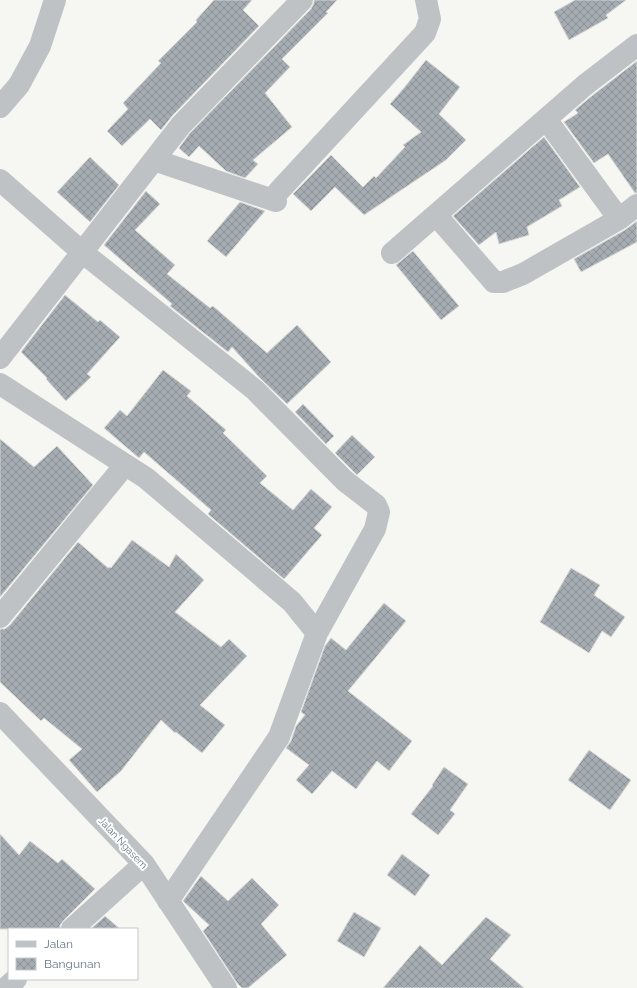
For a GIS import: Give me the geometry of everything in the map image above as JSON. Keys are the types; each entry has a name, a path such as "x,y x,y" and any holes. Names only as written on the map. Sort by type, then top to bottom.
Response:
{"street":[{"path":"0,107 19,85 40,46 55,0"},
{"path":"0,358 181,125 302,0"},
{"path":"154,160 277,196 425,33 430,19 426,0"},
{"path":"392,253 585,85 637,45"},
{"path":"546,119 619,219"},
{"path":"0,180 82,252 255,390 345,481 376,504 379,512 375,529 317,633 279,737 168,901"},
{"path":"436,215 494,282 499,282 523,274 619,219 637,205"},
{"path":"0,384 146,478 292,602 317,633"},
{"path":"0,617 124,465"},
{"name":"Jalan Ngasem","path":"0,713 144,864 226,988"},
{"path":"73,928 144,864"},
{"path":"6,988 15,980"}],"building":[{"path":"214,0 252,0 243,10 259,26 172,116 161,130 150,119 122,146 107,131 128,109 123,103 161,63 158,61 197,22 196,20"},
{"path":"314,0 337,0 326,12 328,13 282,59 290,67 265,93 292,127 253,160 258,164 245,178 226,171 199,146 189,157 179,148 190,133 311,9"},
{"path":"575,0 626,0 606,15 608,18 569,40 554,12"},
{"path":"426,60 460,87 439,114 466,140 446,160 364,215 335,187 311,211 293,194 331,155 363,187 374,176 376,178 405,147 403,145 421,132 390,104"},
{"path":"637,61 637,193 635,193 608,154 594,163 564,122 578,113 575,110"},
{"path":"544,137 580,187 559,200 562,206 527,227 529,235 499,244 496,232 479,245 453,216"},
{"path":"90,157 119,185 90,222 57,192"},
{"path":"146,191 160,204 135,230 175,265 167,274 210,308 213,306 267,353 297,325 331,362 287,404 259,377 232,347 228,352 170,306 172,304 104,245"},
{"path":"240,202 265,211 226,257 207,241"},
{"path":"637,221 637,242 581,272 574,259 625,230"},
{"path":"413,251 459,306 441,320 396,265"},
{"path":"65,295 98,322 100,320 120,337 87,374 91,377 66,401 46,379 47,378 21,352"},
{"path":"163,370 191,391 187,396 226,430 223,433 267,476 260,483 293,510 311,489 332,507 314,528 322,535 284,579 208,514 211,510 144,452 139,458 104,428 120,410 127,416"},
{"path":"303,404 334,436 326,444 295,412"},
{"path":"352,435 375,457 357,475 335,453"},
{"path":"0,439 34,467 57,446 93,485 0,597"},
{"path":"132,540 169,567 176,554 204,580 175,612 221,647 229,639 247,656 200,705 225,725 202,753 176,732 175,733 161,720 121,771 97,792 69,760 82,749 44,718 41,721 0,682 0,629 5,629 10,625 78,542 108,568 111,568"},
{"path":"571,568 600,585 594,595 625,617 611,637 602,631 589,653 540,622"},
{"path":"384,603 406,621 348,691 412,741 389,771 377,761 356,789 332,771 312,794 296,780 309,765 286,748 291,741 296,726 305,715 301,712 325,646 331,638 346,650"},
{"path":"589,750 631,780 610,810 568,780"},
{"path":"444,767 468,784 450,810 455,814 438,835 411,814 433,786 432,785"},
{"path":"0,834 19,855 30,841 58,863 62,859 95,889 64,920 60,925 60,928 0,929"},
{"path":"402,854 430,875 415,896 387,875"},
{"path":"201,876 228,901 252,878 279,905 261,924 287,955 248,988 242,988 237,983 203,931 209,925 183,901"},
{"path":"354,912 381,928 364,957 337,941"},
{"path":"105,916 119,928 92,928"},
{"path":"486,917 511,935 490,959 524,988 383,988 420,945 442,965"}]}
